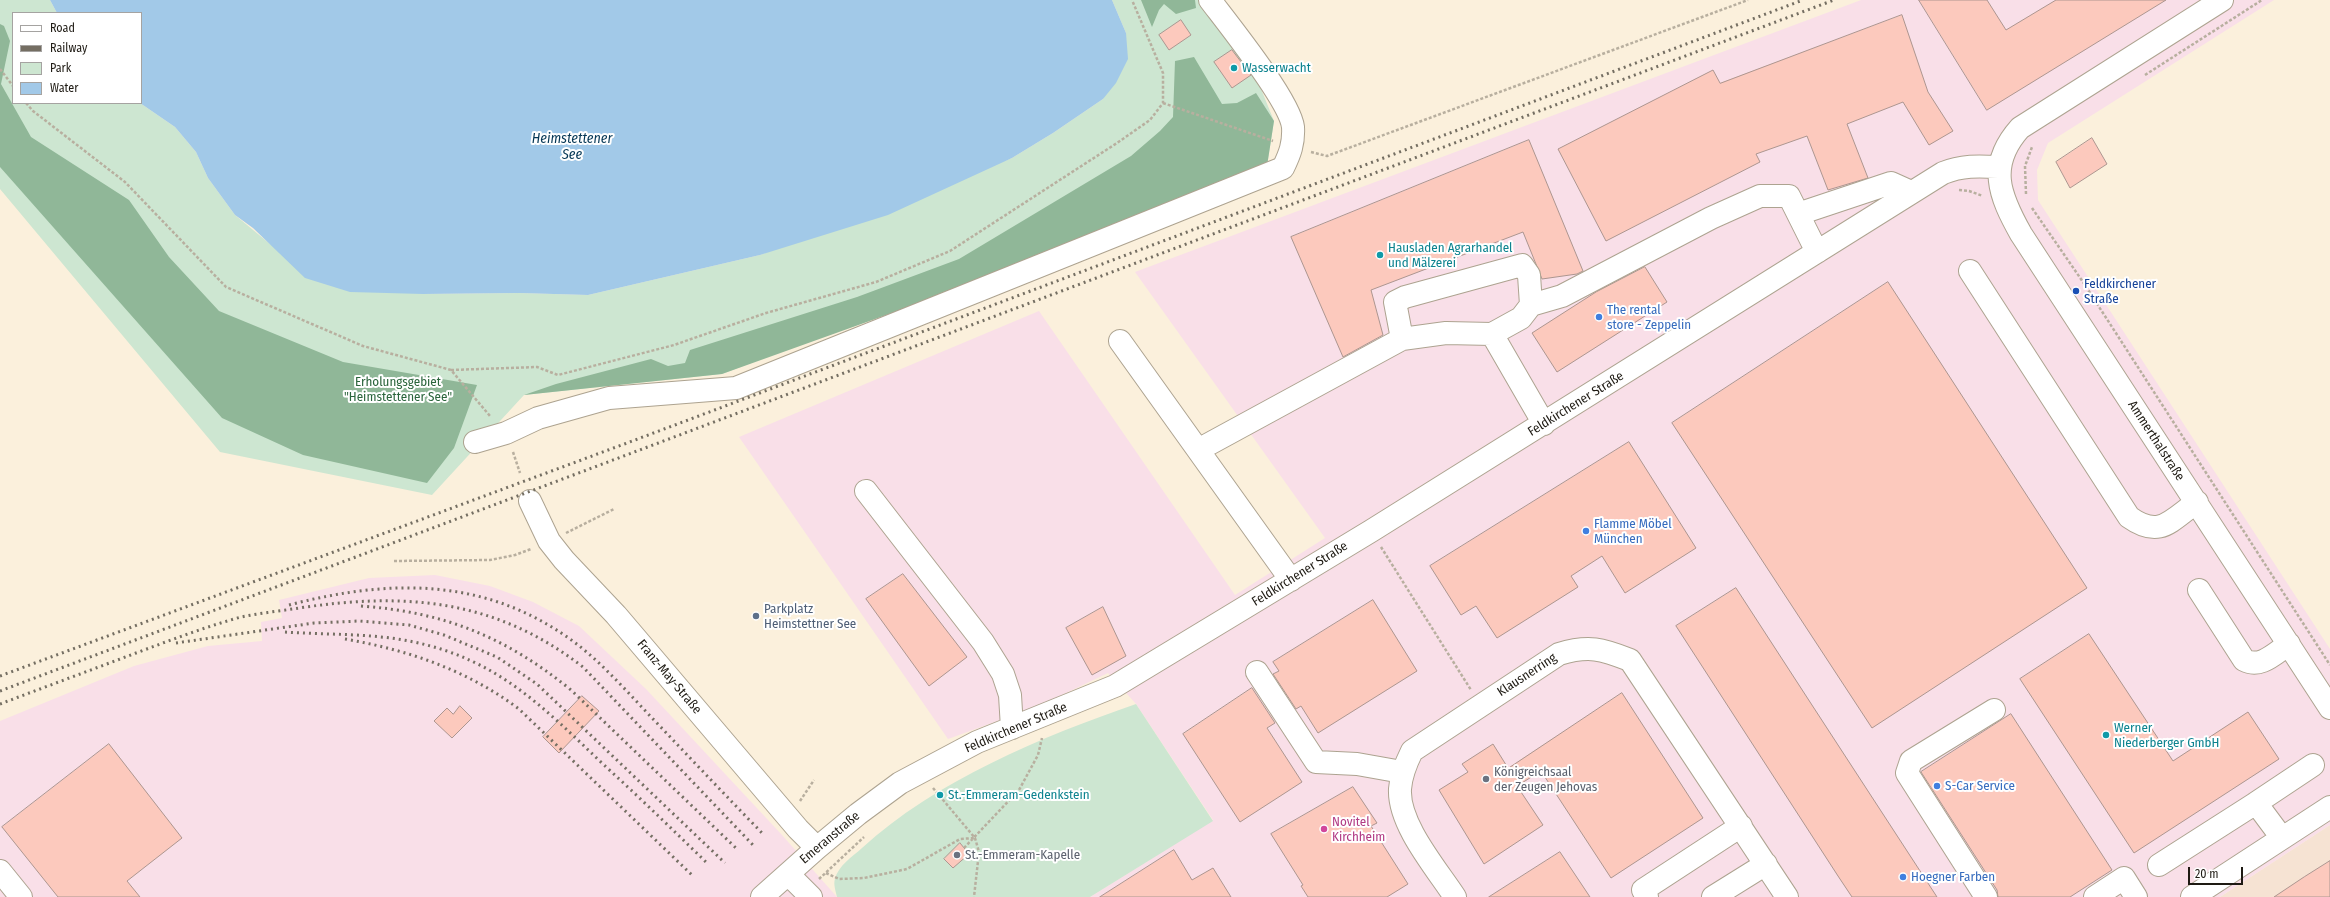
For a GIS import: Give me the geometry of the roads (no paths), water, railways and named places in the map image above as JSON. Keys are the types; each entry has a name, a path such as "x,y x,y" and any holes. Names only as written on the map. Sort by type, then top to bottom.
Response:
{"street":[{"path":"475,442 506,433 538,418 609,398 736,388 1283,168 1293,147 1292,126 1282,100 1210,0"},
{"path":"2000,167 2003,153 2012,137 2031,119 2222,0"},
{"name":"Feldkirchener Straße","path":"900,783 977,742 1115,686 1291,580 1544,424 1943,172 1958,167 2000,167"},
{"name":"Ammerthalstraße","path":"2000,167 1999,185 2002,197 2021,234 2330,708"},
{"path":"1798,214 1891,183 1911,192"},
{"path":"1198,450 1402,339 1446,333 1492,334 1521,318 1531,305 1562,296 1711,218 1760,196 1789,196 1817,252"},
{"path":"1402,339 1395,302 1405,297 1522,265 1529,275 1531,305"},
{"path":"1970,271 2129,517 2150,528 2160,528 2197,502"},
{"path":"1492,334 1544,424"},
{"path":"1120,340 1291,580"},
{"path":"866,491 983,642 1003,674 1010,695 1012,728"},
{"name":"Franz-May-Straße","path":"530,501 557,537 564,560 616,615 789,818 817,848"},
{"path":"2199,590 2244,660 2252,664 2260,663 2289,644"},
{"name":"Klausnerring","path":"1455,897 1413,833 1402,810 1400,790 1402,772 1412,751 1559,654 1579,648 1601,649 1630,660 1787,897"},
{"path":"1257,672 1316,762 1358,764 1402,772"},
{"path":"1986,897 1907,773 1911,762 1994,710"},
{"path":"2159,865 2314,765"},
{"name":"Emeranstraße","path":"762,897 858,814 900,783"},
{"path":"2256,803 2282,838"},
{"path":"2192,897 2330,807"},
{"path":"1647,897 1643,890 1741,826"},
{"path":"1712,897 1766,864"},
{"path":"0,871 21,897"},
{"path":"788,874 808,894"},
{"path":"2095,897 2124,878 2136,897"}],"water":[{"name":"Heimstettener See","path":"50,0 1112,0 1126,33 1128,59 1116,83 1103,99 1053,133 1012,158 888,215 760,255 588,295 350,292 305,278 253,228 235,215 208,178 196,152 175,127 141,104 142,12 56,12"}],"railway":[{"path":"0,676 627,443 1803,0"},
{"path":"0,691 1834,0"},
{"path":"289,605 326,596 363,591 399,588 434,589 469,594 503,604 537,619 570,639 604,668 764,835"},
{"path":"0,704 175,639 241,617 338,603 376,601 413,602 448,606 483,614 517,627 550,644 583,667 753,845"},
{"path":"361,606 420,614 473,630 522,655 547,671 571,690 737,849"},
{"path":"176,643 314,623 359,621 409,625 444,635 497,657 537,684 725,863"},
{"path":"285,632 382,637 414,642 444,650 471,661 496,674 518,689 561,724 707,863"},
{"path":"345,639 391,649 414,656 458,673 499,695 519,709 693,876"}],"place":[{"name":"Wasserwacht","path":"1234,68"},
{"name":"Hausladen Agrarhandel und Mälzerei","path":"1380,255"},
{"name":"Feldkirchener Straße","path":"2076,291"},
{"name":"The rental store - Zeppelin","path":"1599,317"},
{"name":"Flamme Möbel München","path":"1586,531"},
{"name":"Parkplatz Heimstettner See","path":"756,616"},
{"name":"Werner Niederberger GmbH","path":"2106,735"},
{"name":"Königreichsaal der Zeugen Jehovas","path":"1486,779"},
{"name":"S-Car Service","path":"1937,786"},
{"name":"St.-Emmeram-Gedenkstein","path":"940,795"},
{"name":"Novitel Kirchheim","path":"1324,829"},
{"name":"St.-Emmeram-Kapelle","path":"957,855"},
{"name":"Hoegner Farben","path":"1903,877"}],"park label":[{"name":"Erholungsgebiet \"Heimstettener See\"","path":"398,390"}]}
